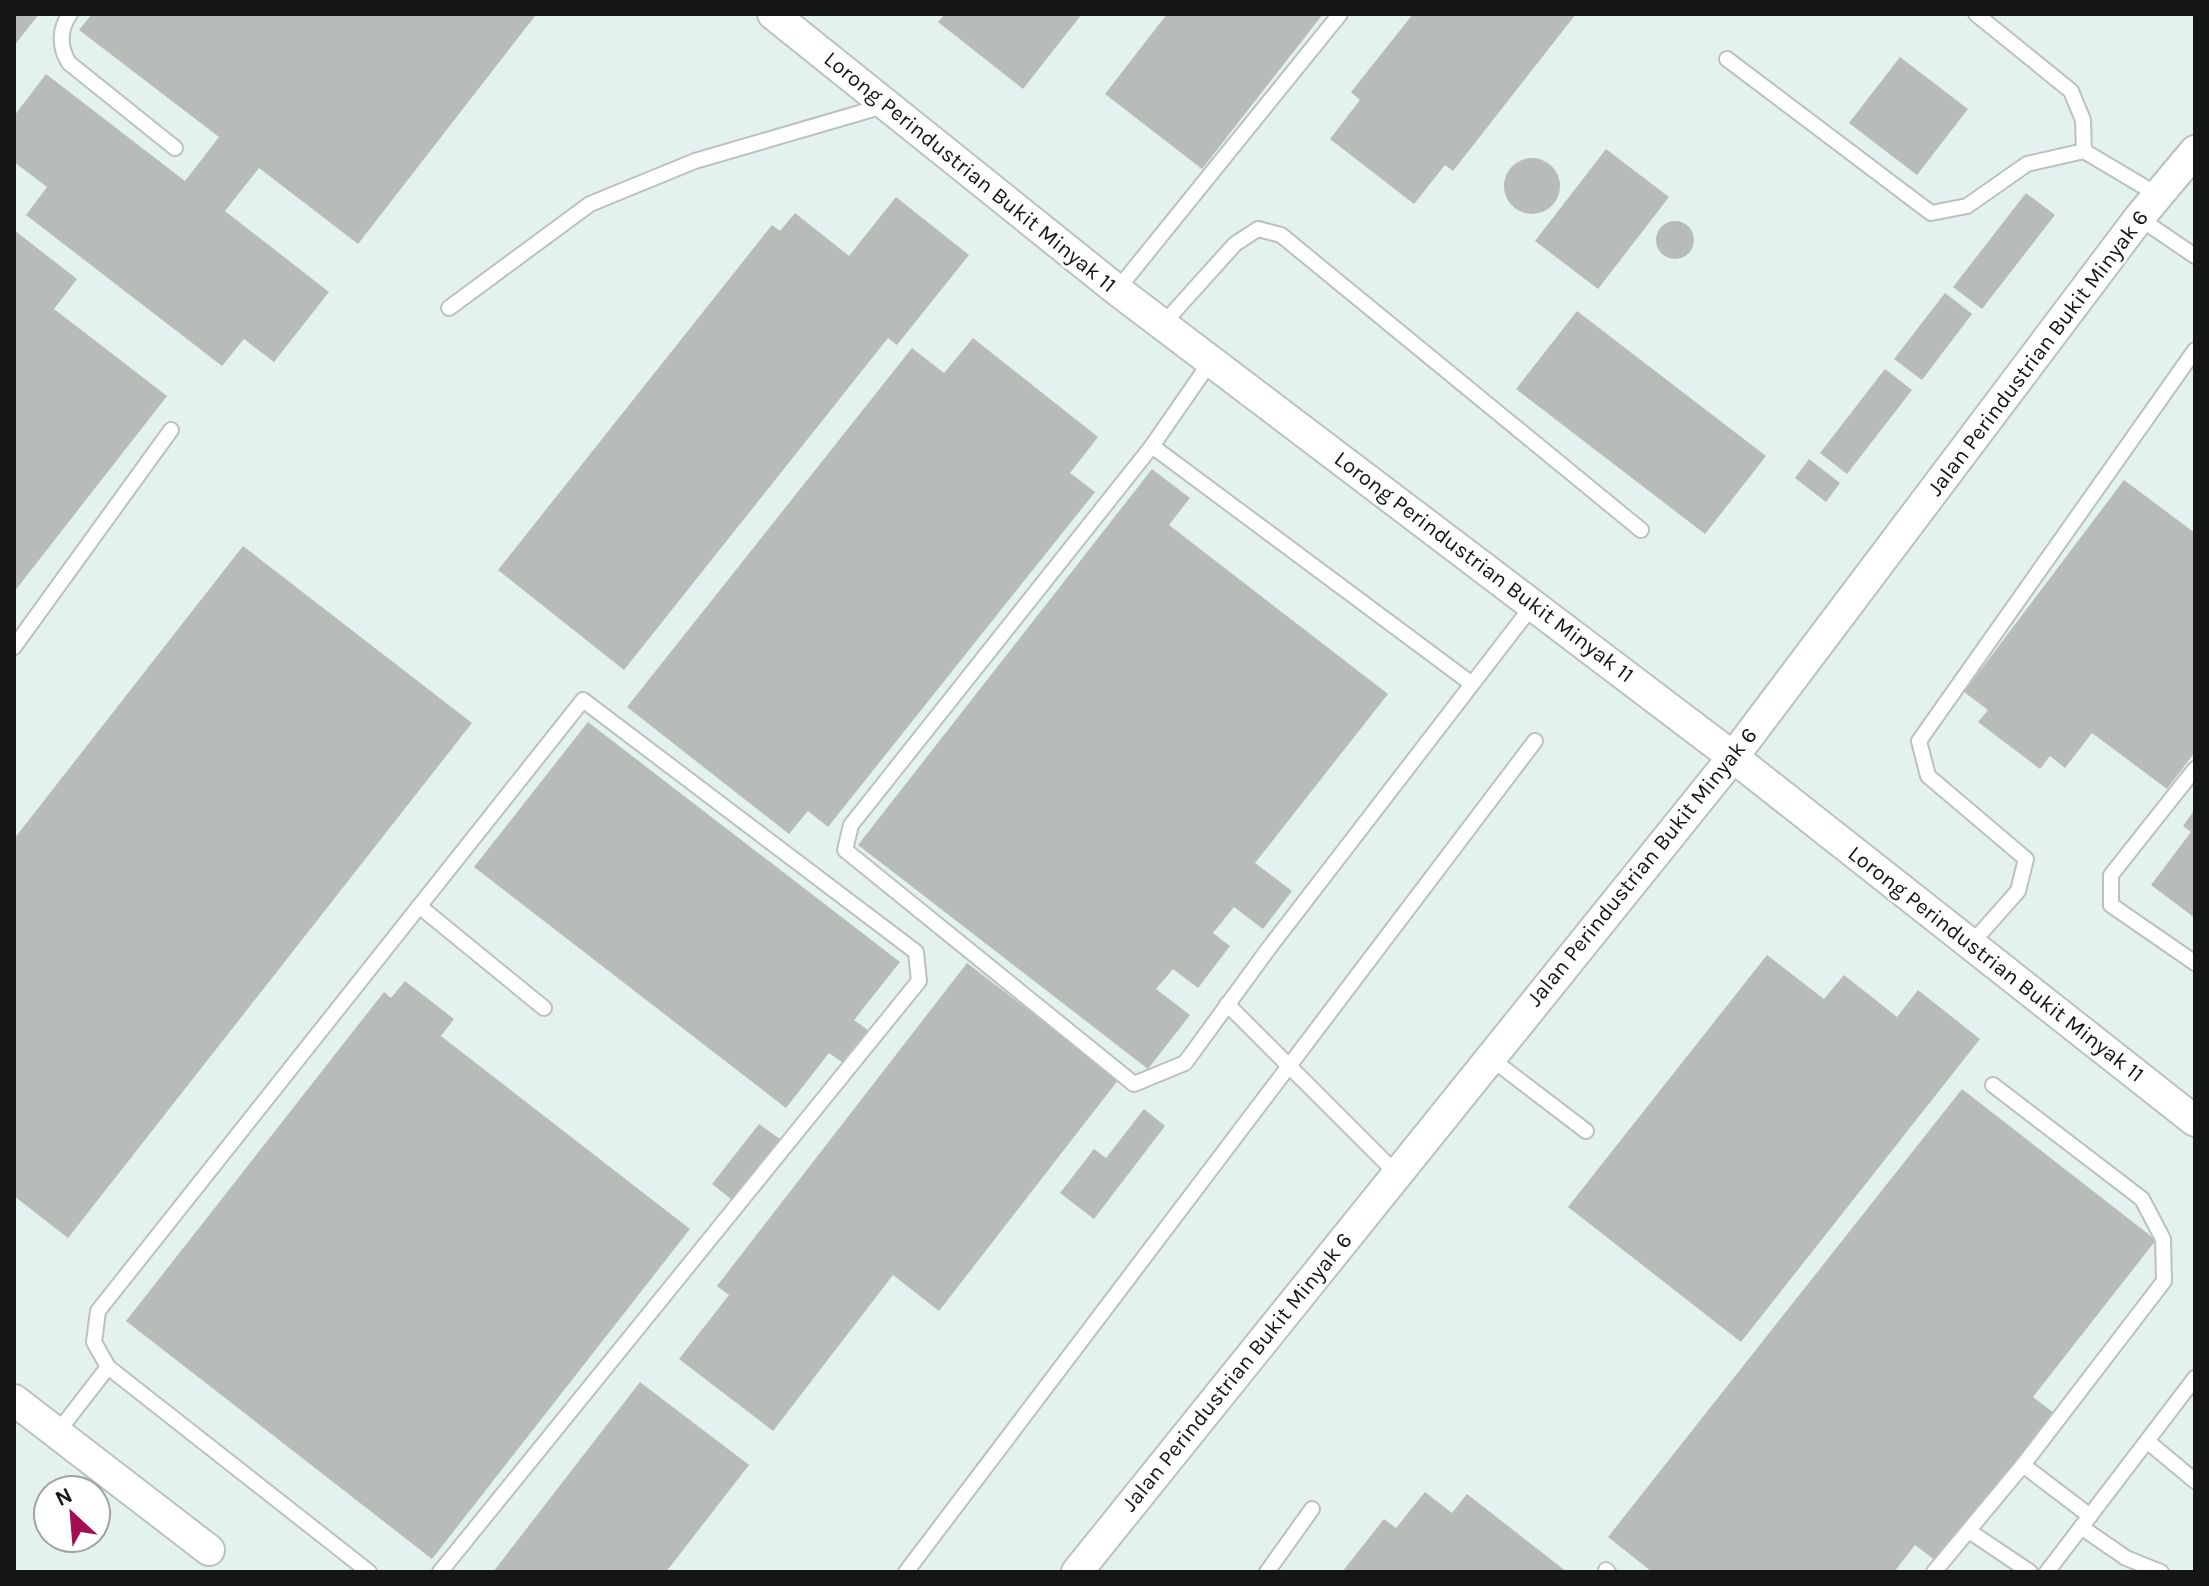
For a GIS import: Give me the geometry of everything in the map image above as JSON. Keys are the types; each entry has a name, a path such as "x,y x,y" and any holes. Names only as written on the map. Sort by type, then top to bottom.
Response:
{"street":[{"name":"Lorong Perindustrian Bukit Minyak 11","path":"773,14 1117,290 1733,757 2195,1121"},
{"name":"Jalan Perindustrian Bukit Minyak 6","path":"1077,1572 1733,757 2149,206 2195,151"},
{"path":"14,1400 209,1550"}],"lane":[{"path":"70,14 63,23 62,51 69,63 175,148"},
{"path":"1117,290 1340,14"},
{"path":"1976,14 2071,91 2083,120 2084,151 2149,206 2195,256"},
{"path":"1727,59 1931,213 1967,206 2027,164 2084,151"},
{"path":"449,308 590,204 695,161 887,105"},
{"path":"1163,324 1235,244 1258,229 1281,235 1641,530"},
{"path":"1971,944 2018,891 2026,859 1928,776 1919,741 2195,350"},
{"path":"1212,360 1152,446 851,825 845,850 1134,1084 1185,1063 1533,605"},
{"path":"14,647 171,430"},
{"path":"1152,446 1472,684"},
{"path":"369,1572 108,1367 94,1342 98,1311 583,700 916,952 919,981 440,1572"},
{"path":"906,1572 1535,741"},
{"path":"2195,769 2111,875 2111,905 2195,963"},
{"path":"419,906 544,1008"},
{"path":"1227,1004 1396,1173"},
{"path":"1489,1057 1586,1131"},
{"path":"1934,1572 2023,1465 2164,1281 2163,1239 2142,1199 1993,1085"},
{"path":"57,1433 108,1367"},
{"path":"2047,1572 2195,1378"},
{"path":"2147,1441 2195,1481"},
{"path":"2023,1465 2126,1558 2161,1572"},
{"path":"1267,1572 1312,1509"},
{"path":"1969,1531 2030,1572"}],"shaded area":[{"path":"14,14 2195,14 2195,1572 14,1572"}],"building":[{"path":"14,14 39,14 14,46"},
{"path":"92,14 535,16 358,244 259,168 225,211 329,292 274,362 244,339 222,366 26,215 47,187 14,162 14,116 46,74 185,181 219,137 79,30"},
{"path":"945,14 1082,14 1023,89 938,22"},
{"path":"1167,14 1323,14 1202,169 1105,94"},
{"path":"1413,14 1576,14 1453,171 1445,165 1414,204 1330,139 1360,100 1351,92"},
{"path":"1900,57 1968,109 1917,175 1849,123"},
{"path":"1606,149 1669,197 1598,289 1535,241"},
{"path":"1532,158 1552,166 1560,186 1552,206 1532,214 1512,206 1504,186 1512,166"},
{"path":"2026,193 2055,215 1982,309 1953,287"},
{"path":"896,197 969,255 897,345 888,338 624,670 498,570 772,225 780,231 795,213 849,256"},
{"path":"1675,221 1688,227 1694,240 1688,253 1675,259 1662,253 1656,240 1662,227"},
{"path":"14,230 77,279 54,309 167,396 14,592"},
{"path":"1945,293 1972,314 1922,380 1894,359"},
{"path":"1577,311 1766,456 1705,534 1516,389"},
{"path":"973,338 1098,437 1070,473 1095,492 828,827 808,811 789,834 627,707 912,348 944,373"},
{"path":"1885,369 1912,390 1847,474 1820,453"},
{"path":"1809,459 1840,483 1826,502 1795,478"},
{"path":"1152,469 1190,498 1169,525 1388,694 1255,863 1292,891 1263,929 1234,907 1213,933 1230,946 1198,988 1173,969 1156,989 1190,1015 1148,1069 858,845"},
{"path":"2124,480 2195,533 2195,752 2167,789 2092,733 2065,768 2050,756 2040,769 1978,722 1988,710 1964,692"},
{"path":"243,546 472,723 68,1238 14,1196 14,839"},
{"path":"588,722 900,962 854,1020 868,1030 842,1062 829,1053 786,1108 474,867"},
{"path":"2195,809 2195,918 2151,885 2191,832 2183,826"},
{"path":"1767,955 1824,999 1844,975 1897,1017 1918,990 1980,1039 1741,1342 1568,1207"},
{"path":"967,963 1119,1079 939,1311 893,1275 773,1431 679,1359 729,1295 717,1286"},
{"path":"405,981 454,1019 441,1036 690,1229 432,1559 126,1321 384,992 391,998"},
{"path":"1962,1089 2156,1240 2033,1397 2054,1413 1936,1561 1915,1545 1894,1572 1652,1572 1608,1537"},
{"path":"1144,1109 1165,1126 1094,1219 1060,1193 1094,1149 1106,1158"},
{"path":"759,1124 783,1141 736,1203 712,1184"},
{"path":"640,1382 749,1465 666,1572 493,1572"},
{"path":"1425,1492 1452,1513 1467,1494 1567,1572 1342,1572 1384,1519 1396,1528"}]}
